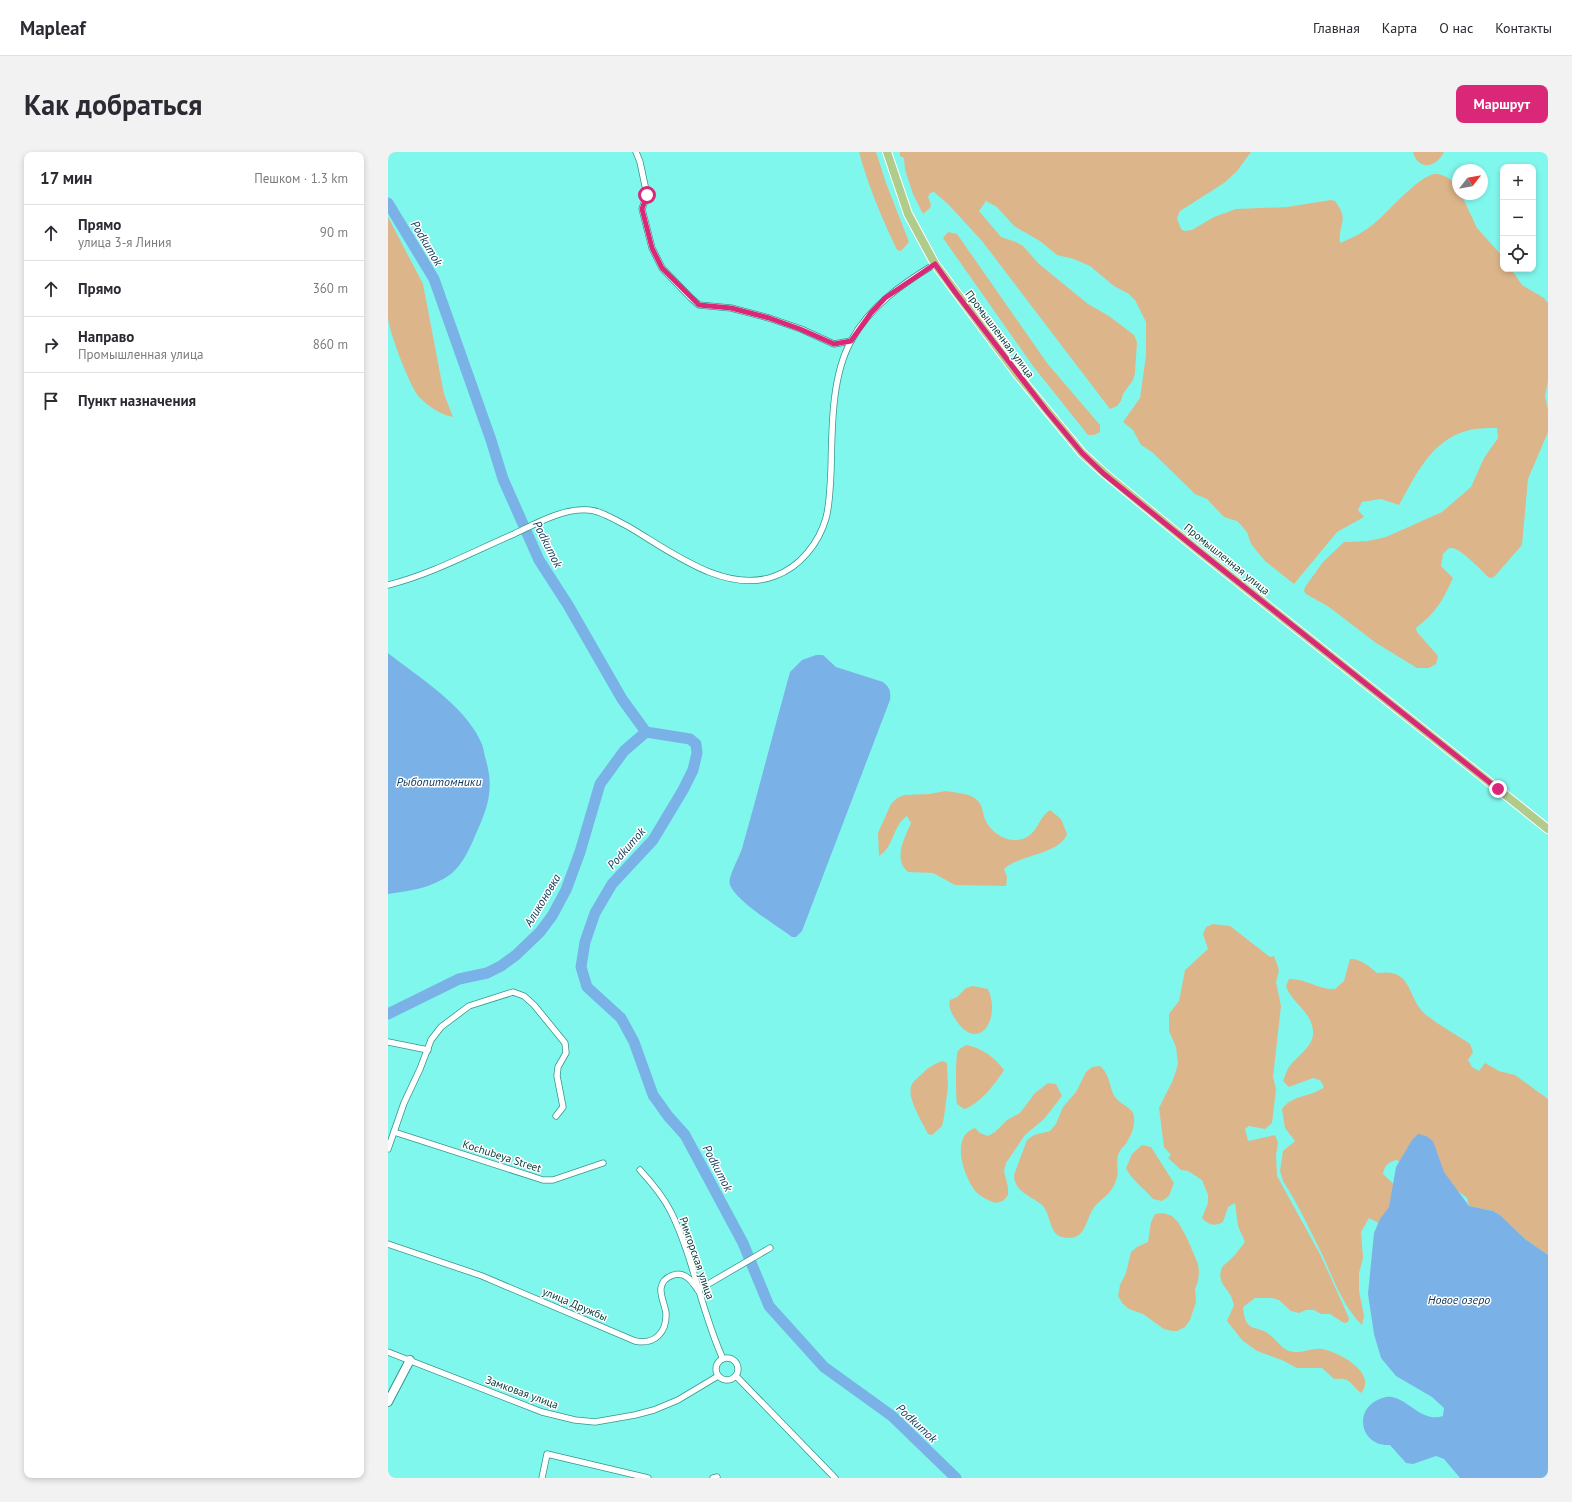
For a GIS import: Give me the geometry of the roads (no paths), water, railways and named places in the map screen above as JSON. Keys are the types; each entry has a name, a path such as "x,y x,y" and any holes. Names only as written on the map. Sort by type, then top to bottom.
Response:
{"main road":[{"name":"Промышленная улица","path":"887,152 908,214 935,264 1046,410 1082,453 1104,474 1199,551 1548,829"}],"street":[{"path":"636,152 640,162 647,195 642,209 652,248 662,268 699,305 731,308 769,318 800,329 834,344 851,341"},
{"path":"388,585 431,571 544,520 573,510 591,510 622,524 699,568 731,580 763,580 789,569 799,562 811,549 826,520 830,498 836,389 845,355 851,341 871,313 885,298 935,264"},
{"path":"388,1149 404,1102 428,1050 431,1040 441,1027 469,1006 513,992 524,996 544,1015 552,1028 566,1043 566,1053 558,1067 557,1076 563,1107 556,1116"},
{"path":"388,1042 428,1050"},
{"name":"Kochubeya Street","path":"394,1132 543,1180 553,1180 603,1163"},
{"name":"Римгорская улица","path":"640,1170 655,1186 671,1211 692,1265 713,1338 723,1359"},
{"name":"улица Дружбы","path":"388,1244 482,1276 635,1341 650,1342 657,1336 666,1321 666,1312 661,1289 663,1281 678,1274 687,1277 698,1290"},
{"path":"698,1290 770,1248"},
{"name":"Замковая улица","path":"388,1352 542,1412 575,1420 595,1422 654,1410 678,1400 718,1376"},
{"path":"730,1358 736,1362 739,1369 736,1376 727,1380 718,1376 716,1366 723,1359 730,1358"},
{"path":"388,1402 410,1360"},
{"path":"736,1376 835,1478"},
{"path":"542,1478 547,1454 648,1478"}],"water":[{"name":"Рыбопитомники","path":"388,653 439,692 463,715 483,746 488,768 490,788 487,807 480,826 471,846 459,866 444,879 429,886 388,894"},
{"path":"816,655 823,655 836,667 883,682 890,690 890,700 802,931 796,937 792,937 748,906 730,885 730,877 743,845 790,672 802,660"},
{"name":"Новое озеро","path":"1418,1134 1426,1136 1433,1141 1444,1172 1469,1206 1493,1211 1500,1215 1525,1239 1548,1255 1548,1478 1460,1478 1444,1459 1436,1456 1413,1464 1406,1463 1390,1445 1379,1444 1371,1439 1366,1433 1363,1425 1364,1416 1368,1408 1375,1401 1386,1397 1399,1399 1427,1416 1443,1416 1444,1408 1432,1397 1396,1376 1381,1358 1374,1334 1368,1294 1374,1233 1380,1219 1389,1207 1396,1167 1412,1140"}],"waterway":[{"name":"Podkumok","path":"388,203 434,279 491,440 503,479 539,560 568,605 622,699 646,732 690,739 696,744 697,753 693,770 683,790 653,840 612,884 595,913 585,942 581,967 587,987 621,1018 634,1042 653,1095 668,1116 685,1135 743,1243 769,1306 824,1367 892,1416 956,1478"},
{"name":"Аликоновка","path":"388,1014 459,979 487,973 501,966 516,955 540,932 552,916 566,890 580,852 600,784 624,751 646,732"}]}
